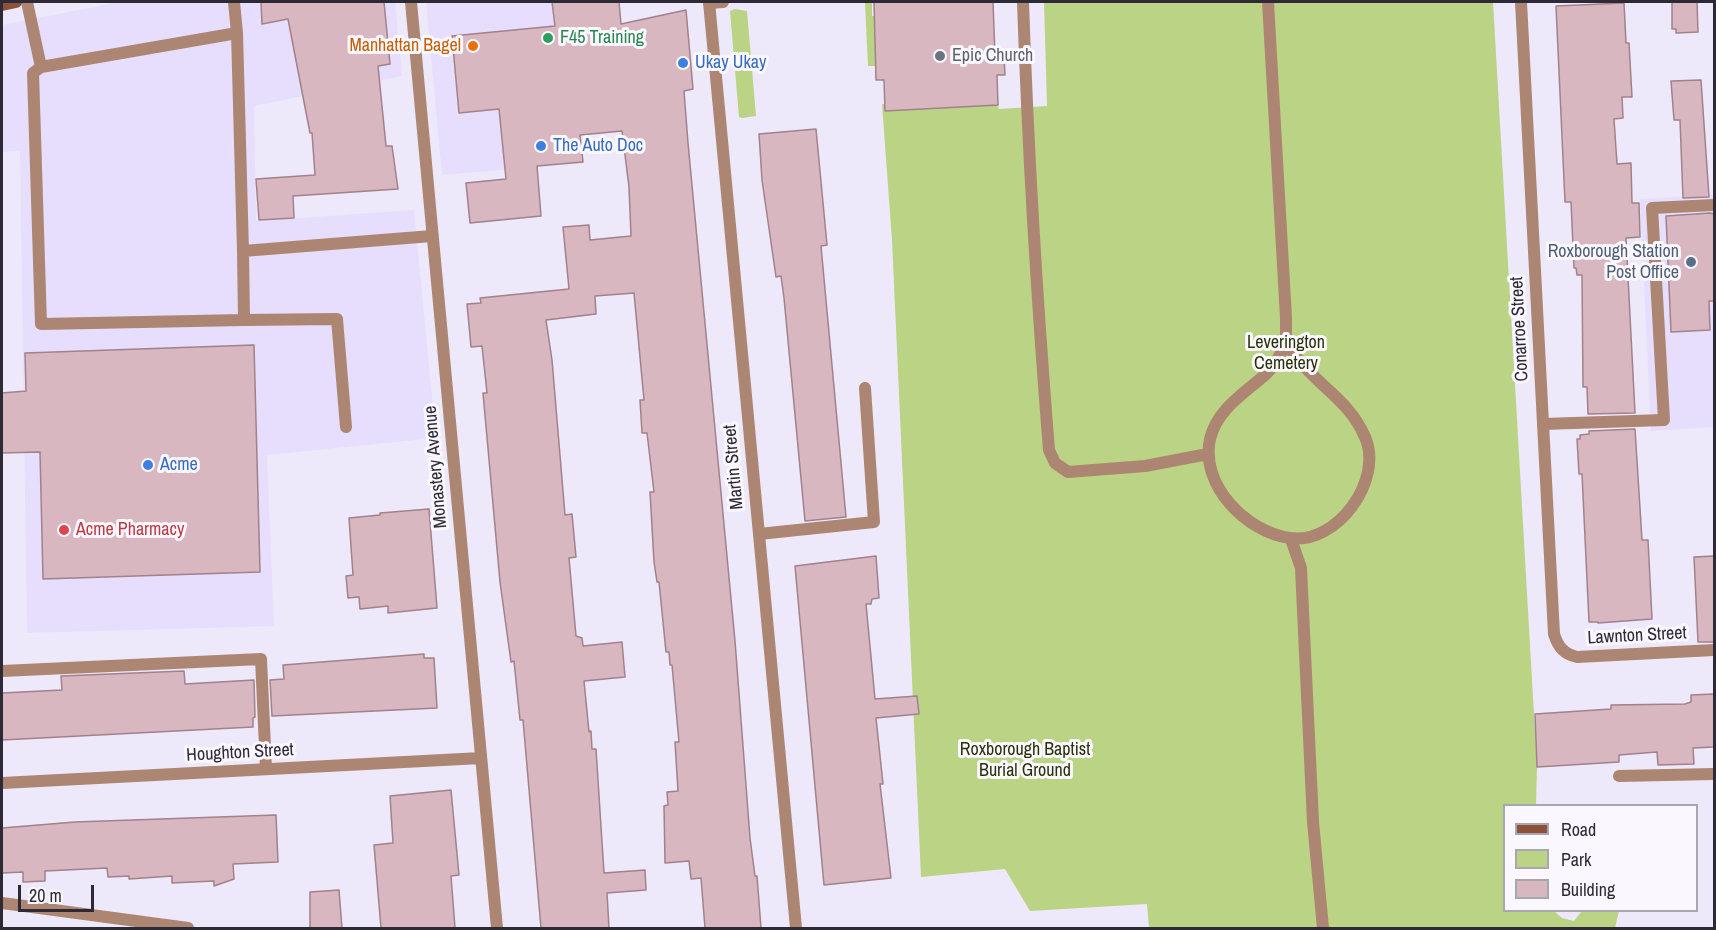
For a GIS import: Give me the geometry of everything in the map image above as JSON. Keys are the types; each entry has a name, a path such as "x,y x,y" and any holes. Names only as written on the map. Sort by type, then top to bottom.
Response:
{"street":[{"path":"27,2 41,67"},
{"path":"234,2 237,33 244,320"},
{"name":"Monastery Avenue","path":"411,2 497,928"},
{"path":"709,2 723,2"},
{"name":"Martin Street","path":"709,2 796,928"},
{"path":"1023,2 1030,165 1048,450 1055,463 1068,471 1145,466 1208,454"},
{"path":"1268,2 1286,344 1267,373 1231,404 1211,436 1208,454 1210,470 1218,488 1232,507 1268,530 1291,538 1312,536 1328,528 1346,514 1360,497 1368,476 1370,460 1366,439 1353,416 1336,396 1303,365 1286,344"},
{"name":"Conarroe Street","path":"1521,2 1554,634 1557,644 1563,651"},
{"path":"237,33 41,67 33,73 41,324 337,319 346,427"},
{"path":"1543,424 1664,420 1652,208 1714,205"},
{"path":"243,252 432,236"},
{"path":"759,534 874,522 866,388"},
{"path":"1291,538 1301,568 1313,822 1323,928"},
{"name":"Lawnton Street","path":"1563,651 1577,657 1714,650"},
{"path":"2,670 261,659 266,770"},
{"name":"Houghton Street","path":"2,783 481,758"},
{"path":"1619,776 1714,774"},
{"path":"2,903 188,928"}],"shaded area":[{"path":"119,2 395,2 402,76 254,106 256,221 414,210 436,438 267,455 274,626 27,633 20,151 2,152 2,25"},
{"path":"426,2 619,2 629,108 579,118 584,163 442,175"},
{"path":"1714,195 1714,427 1651,431 1640,199"}],"green space":[{"path":"865,2 872,2 876,66 868,66"},
{"name":"Leverington Cemetery","path":"1044,2 1493,2 1537,767 1536,804 1503,804 1503,912 1555,912 1562,918 1574,921 1581,912 1619,912 1615,928 1149,928 1147,904 1030,911 1005,869 921,877 892,240 882,104 885,104 889,111 998,105 999,109 1047,106"},
{"path":"735,9 747,11 756,116 742,118 739,117 730,11"}],"building":[{"path":"261,2 384,2 390,64 378,66 386,146 392,146 398,189 293,196 294,218 259,220 256,179 315,175 312,133 310,133 288,19 262,24"},
{"path":"552,2 619,2 621,24 686,10 693,89 684,91 688,143 735,641 750,838 755,876 757,876 761,928 705,928 701,878 691,879 689,861 665,863 664,806 668,805 667,792 678,791 675,742 679,742 672,665 670,665 669,652 666,652 659,582 657,582 654,562 650,492 654,492 647,433 642,433 640,400 644,400 634,293 595,296 596,314 546,320 552,360 565,515 572,514 576,557 569,558 576,636 582,638 583,646 622,642 625,677 584,681 592,749 596,749 604,873 645,870 646,890 607,893 609,928 541,928 523,720 520,720 514,661 511,662 500,582 483,393 487,393 482,346 471,347 467,304 481,303 480,298 569,289 563,227 589,225 590,240 631,236 629,187 622,131 580,135 583,162 537,166 541,216 470,223 466,183 506,179 499,109 459,113 452,36 555,26"},
{"name":"Epic Church","path":"874,2 993,2 995,56 1004,56 1005,75 997,75 998,105 885,111 884,80 876,80"},
{"path":"1672,2 1697,2 1698,32 1676,33 1676,29 1672,29"},
{"path":"1624,3 1632,97 1622,97 1623,118 1614,119 1617,164 1631,163 1632,203 1639,203 1640,237 1626,238 1635,413 1588,414 1587,387 1583,387 1582,275 1577,275 1576,268 1574,268 1571,202 1565,202 1556,6"},
{"path":"1701,80 1709,197 1683,198 1680,120 1674,120 1671,81"},
{"path":"816,129 827,245 821,246 846,517 805,521 784,298 781,276 776,277 762,180 759,134"},
{"name":"Roxborough Station Post Office","path":"1714,214 1714,301 1709,301 1710,330 1671,332 1666,216"},
{"name":"Acme","path":"254,345 260,572 43,579 40,452 2,453 2,393 26,391 25,353"},
{"path":"1635,429 1642,540 1648,540 1652,619 1589,622 1582,474 1579,474 1577,439 1580,439 1580,435 1589,434 1589,431"},
{"path":"429,509 437,608 388,613 388,606 360,609 359,597 348,598 346,576 353,575 349,518"},
{"path":"876,556 879,598 872,599 871,604 866,604 875,699 917,696 919,714 876,718 883,784 880,784 891,878 824,885 795,566"},
{"path":"1714,556 1714,642 1698,642 1694,557"},
{"path":"424,654 424,658 434,658 437,708 272,716 270,680 284,679 283,665"},
{"path":"184,671 185,684 254,680 253,727 2,740 2,693 62,690 61,676"},
{"path":"1714,694 1714,747 1693,748 1694,764 1658,765 1657,752 1619,755 1619,762 1537,767 1535,714 1611,709 1611,705 1685,704 1691,702 1691,695"},
{"path":"451,790 459,875 451,876 455,928 381,928 374,845 393,843 390,796"},
{"path":"276,815 278,862 233,864 234,879 214,886 214,881 172,883 172,876 129,879 129,876 108,877 107,868 45,871 45,881 23,882 23,872 2,873 2,828 75,822"},
{"path":"339,890 342,928 310,928 310,892"}],"place":[{"name":"F45 Training","path":"548,38"},
{"name":"Manhattan Bagel","path":"473,46"},
{"name":"Epic Church","path":"940,56"},
{"name":"Ukay Ukay","path":"683,63"},
{"name":"The Auto Doc","path":"541,146"},
{"name":"Roxborough Station Post Office","path":"1691,262"},
{"name":"Acme","path":"148,465"},
{"name":"Acme Pharmacy","path":"64,530"}],"park label":[{"name":"Roxborough Baptist Burial Ground","path":"1025,760"}]}
